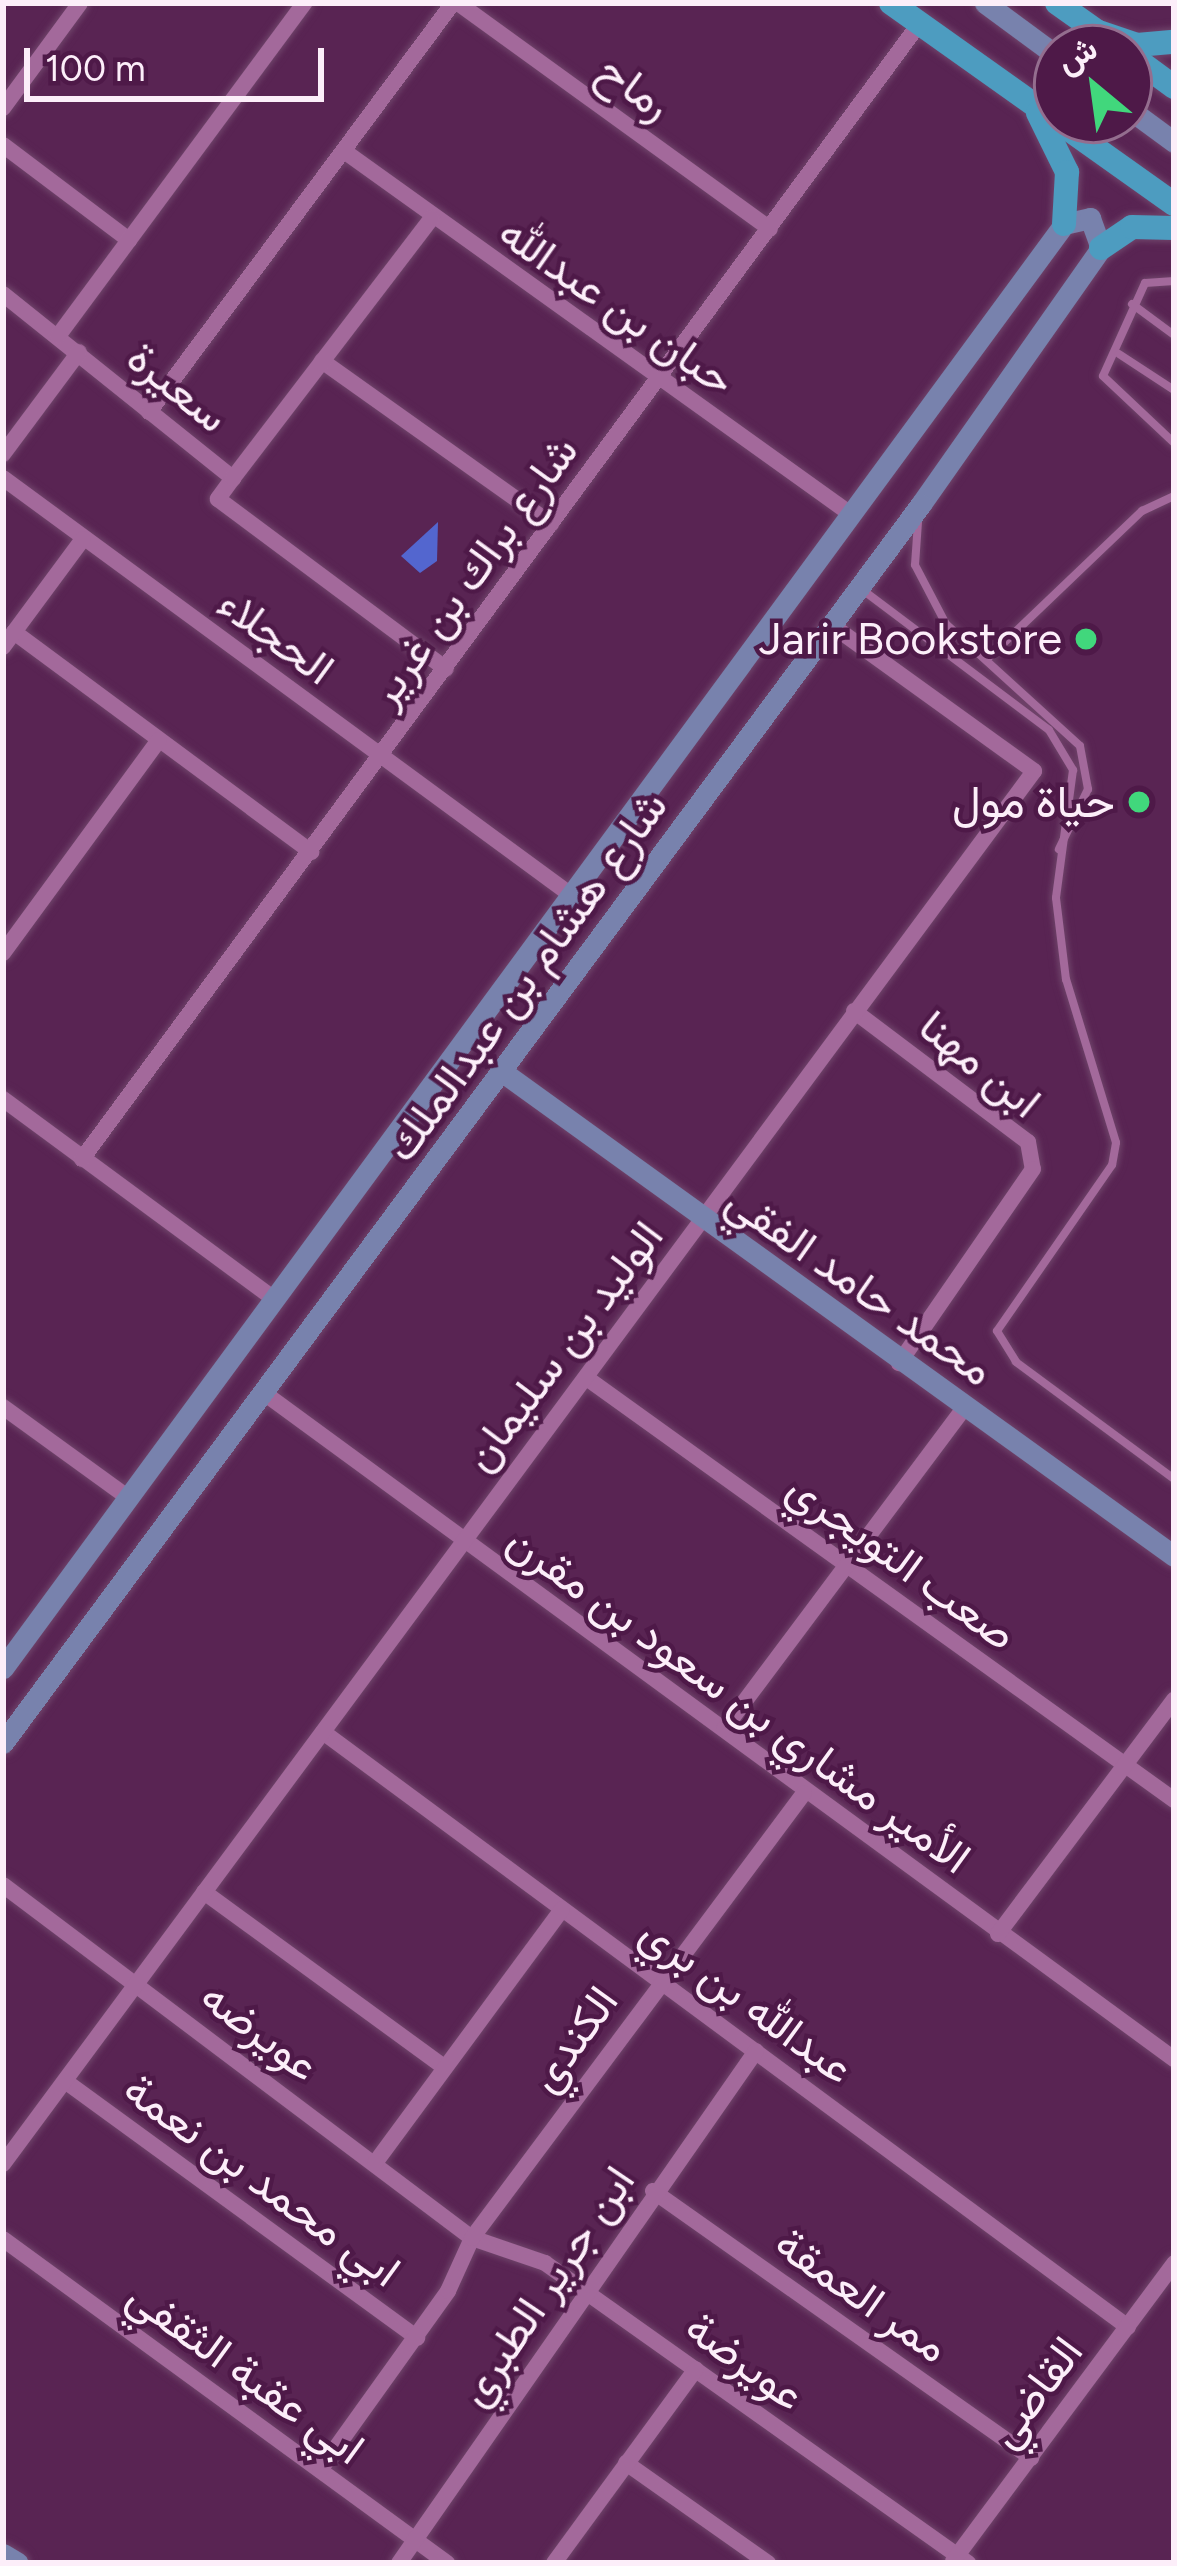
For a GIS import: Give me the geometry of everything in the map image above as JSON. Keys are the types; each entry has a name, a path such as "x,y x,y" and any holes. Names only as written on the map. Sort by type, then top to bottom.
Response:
{"main road":[{"path":"891,3 1033,105"},
{"path":"1058,3 1086,24"},
{"path":"1053,144 1067,172 1064,224"},
{"path":"1088,144 1174,204"},
{"path":"1101,248 1132,227 1174,228"}],"street":[{"path":"3,108 80,3"},
{"path":"58,337 304,3"},
{"path":"149,412 455,3"},
{"name":"رماح","path":"455,3 770,229"},
{"path":"985,3 1033,38"},
{"name":"شارع براك بن غرير","path":"82,1159 919,24"},
{"path":"3,146 129,240"},
{"name":"حبان بن عبدالله","path":"344,151 659,382 852,515"},
{"path":"233,478 432,218"},
{"path":"1064,224 1090,218 1101,248"},
{"name":"شارع هشام بن عبدالملك","path":"3,1668 567,892 852,515 1064,224"},
{"name":"شارع هشام بن عبدالملك","path":"3,1743 833,626 1101,248"},
{"name":"سعيرة","path":"3,294 233,478 218,499 446,669"},
{"path":"3,454 9,432 79,352"},
{"path":"322,361 551,524"},
{"name":"الحجلاء","path":"3,478 567,892"},
{"path":"83,539 9,639 159,740 311,852"},
{"name":"الوليد بن سليمان","path":"3,2164 1034,771 833,626"},
{"path":"3,953 159,740"},
{"name":"ابن مهنا","path":"854,1011 1028,1142 1034,1169 899,1363"},
{"name":"محمد حامد الفقي","path":"504,1073 702,1221 1174,1556"},
{"path":"3,1099 272,1297"},
{"name":"صعب التويجري","path":"588,1379 1174,1800"},
{"name":"الأمير مشاري بن سعود بن مقرن","path":"264,1393 1174,2059"},
{"path":"3,1407 130,1499"},
{"path":"724,1730 965,1408"},
{"path":"998,1934 1174,1700"},
{"name":"عبدالله بن بري","path":"323,1732 1128,2326"},
{"name":"الكندي","path":"320,2470 417,2338 472,2238 804,1792"},
{"name":"عويرضه","path":"3,1885 472,2238"},
{"path":"204,1892 443,2067"},
{"path":"376,2164 562,1909"},
{"name":"ابن جرير الطبري","path":"399,2563 590,2294 653,2191 755,2051"},
{"name":"ابي محمد بن نعمة","path":"65,2080 417,2338"},
{"name":"ممر العمقة","path":"653,2191 1030,2458"},
{"name":"عويرضة","path":"472,2238 508,2242 590,2294 959,2560"},
{"name":"ابي عقبة الثقفي","path":"3,2239 447,2563"},
{"name":"القاضي","path":"959,2560 1174,2263"},
{"path":"554,2563 696,2369"},
{"path":"626,2463 768,2563"},
{"path":"3,2554 19,2563"}],"lane":[{"path":"1174,281 1155,277 1131,304 1119,354 1105,384 1174,443"},
{"path":"1131,304 1174,335"},
{"path":"1119,354 1174,390"},
{"path":"988,658 1142,512 1174,496"},
{"path":"920,504 923,590 988,658 1067,725 1088,767 1077,826 1055,855"},
{"path":"858,587 1066,752 1073,770 1055,855 1066,979 1115,1142 1112,1165 997,1330 999,1347 1174,1479"}],"water":[{"path":"438,522 437,561 420,573 401,556"}],"place":[{"name":"Jarir Bookstore","path":"1086,639"},
{"name":"حياة مول","path":"1139,802"}]}
